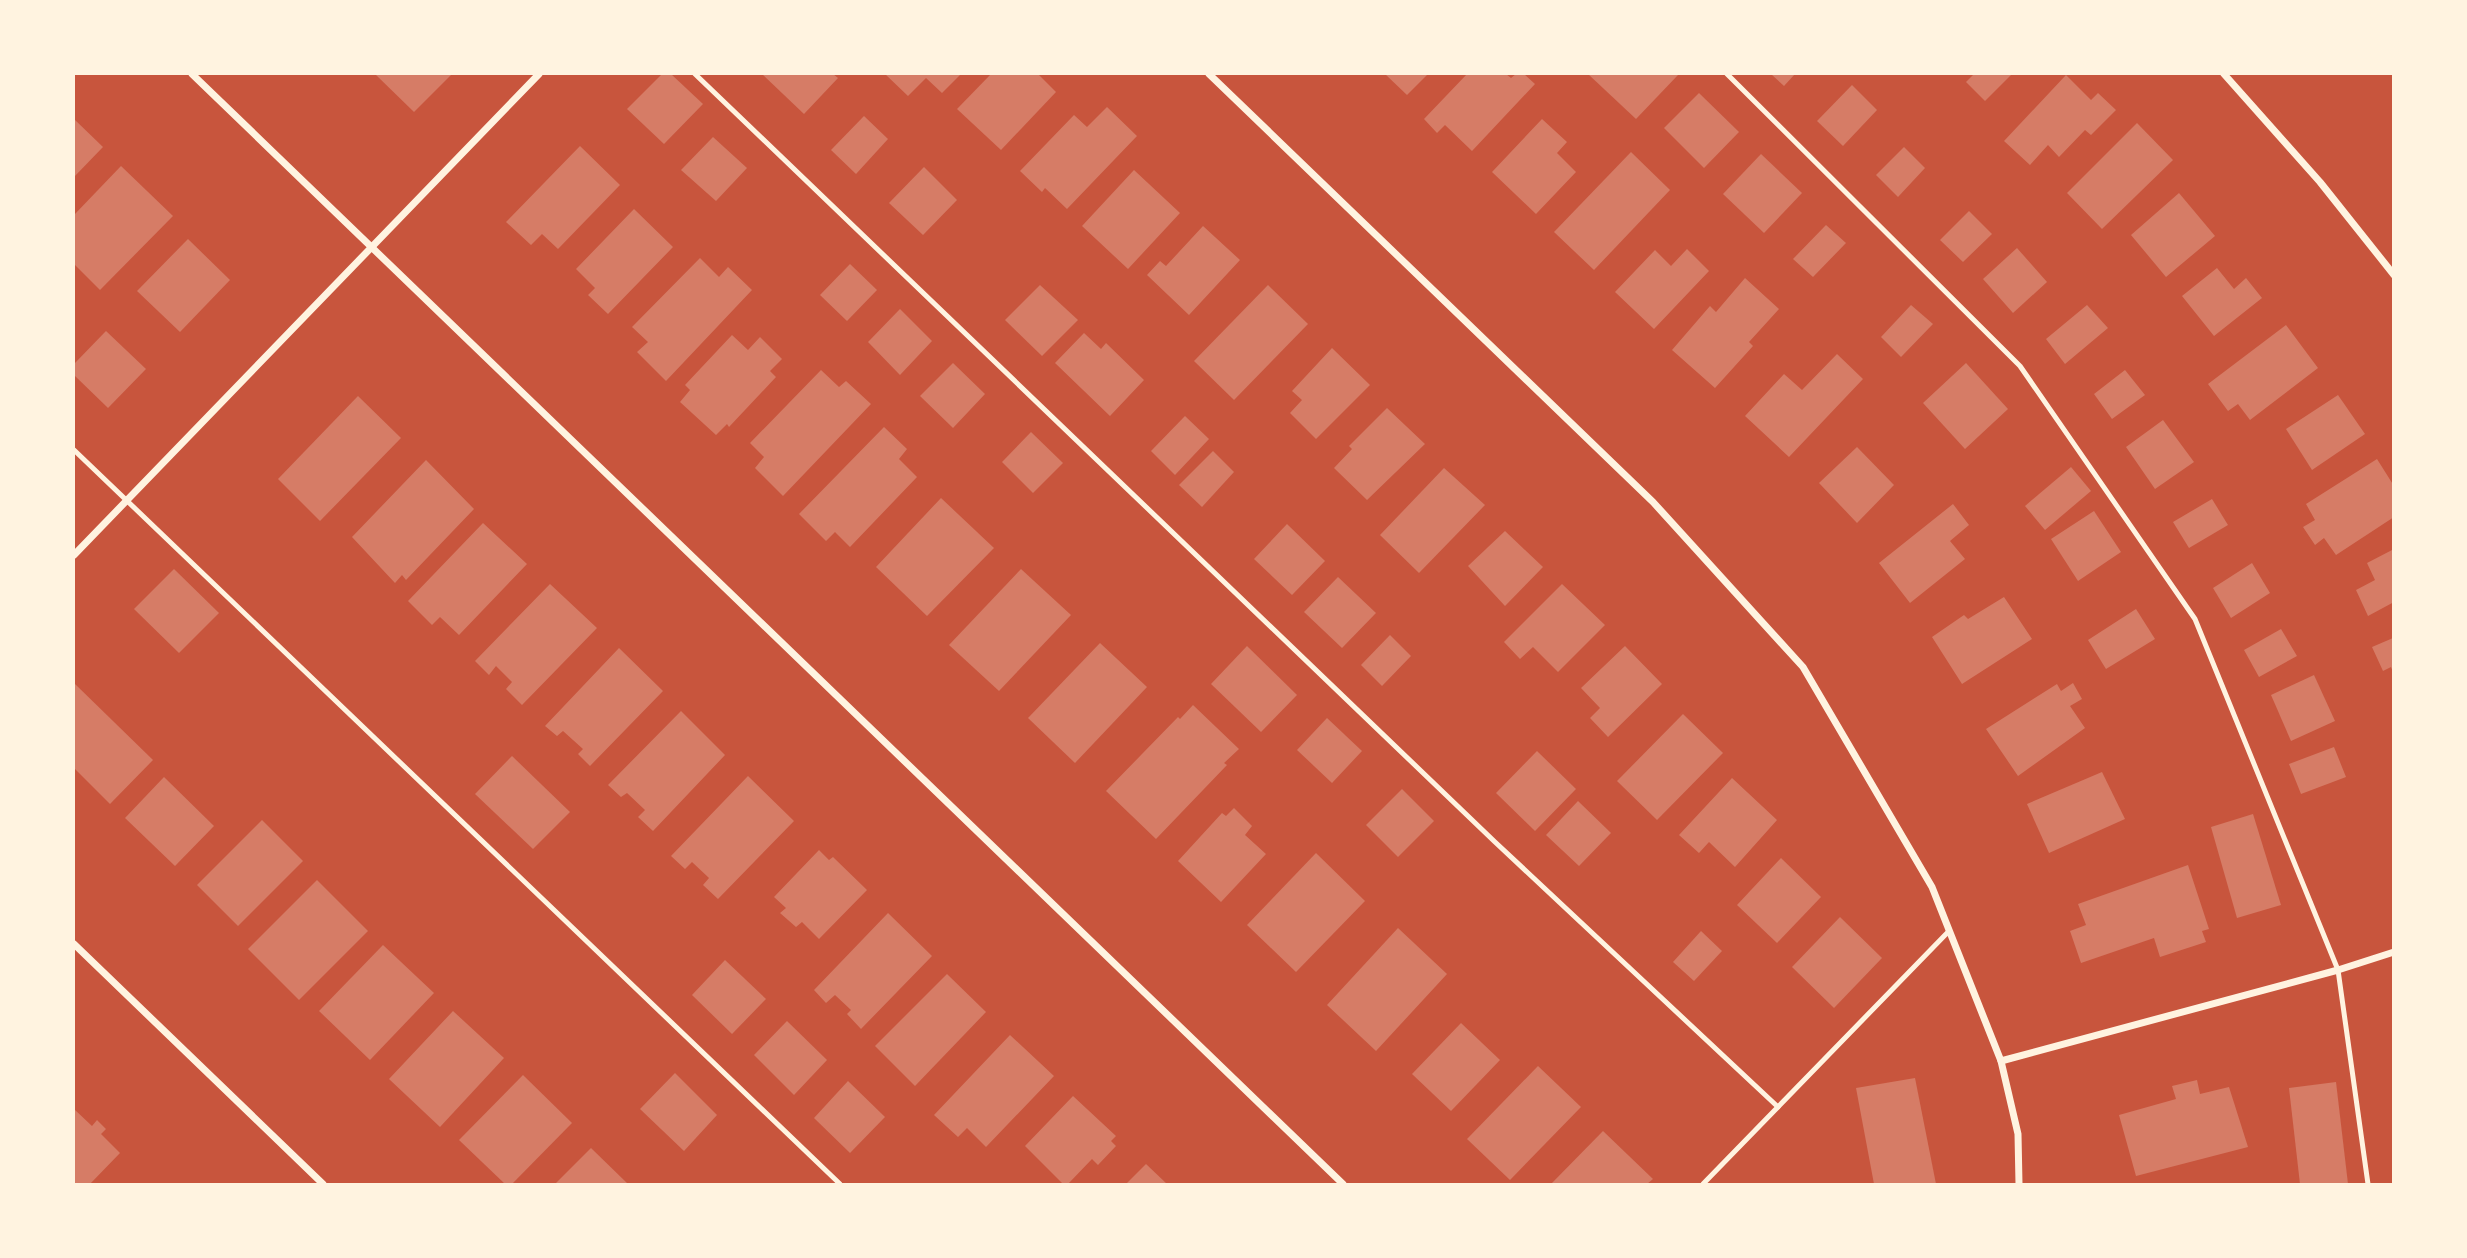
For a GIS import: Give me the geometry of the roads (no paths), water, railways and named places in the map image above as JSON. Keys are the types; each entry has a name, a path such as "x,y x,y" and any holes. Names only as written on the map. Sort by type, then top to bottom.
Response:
{"street":[{"path":"192,74 1343,1185"},
{"path":"74,555 539,74"},
{"path":"1209,74 1653,502 1803,667 1932,887 2001,1061 2018,1134 2019,1185"},
{"path":"2224,74 2320,182 2393,275"},
{"path":"74,944 323,1185"},
{"path":"2001,1061 2338,970 2393,952"}],"lane":[{"path":"695,74 1495,842 1778,1107"},
{"path":"1727,74 2020,366 2196,619 2338,970 2368,1185"},
{"path":"74,450 125,502 840,1185"},
{"path":"1703,1185 1950,931"}]}
